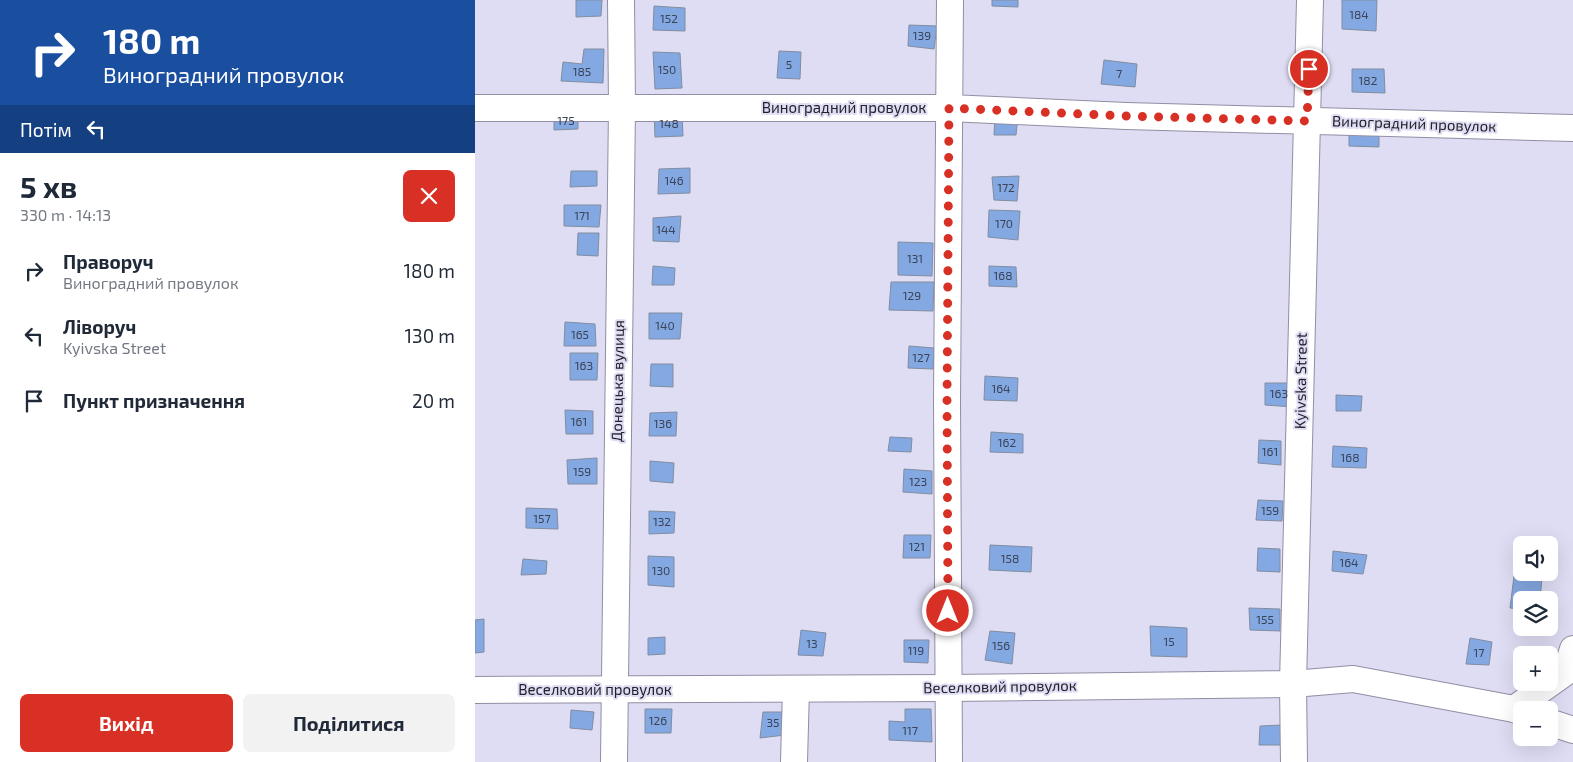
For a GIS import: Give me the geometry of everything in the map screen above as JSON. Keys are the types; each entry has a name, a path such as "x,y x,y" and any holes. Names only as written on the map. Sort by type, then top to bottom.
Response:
{"street":[{"name":"Донецька вулиця","path":"614,762 621,0"},
{"path":"949,762 947,411 950,0"},
{"name":"Kyivska Street","path":"1294,762 1293,684 1310,0"},
{"name":"Виноградний провулок","path":"475,108 949,108 1126,116 1573,128"},
{"path":"1530,701 1566,672 1573,649"},
{"name":"Веселковий провулок","path":"475,690 1293,684 1353,679 1513,710"},
{"path":"794,762 796,689"},
{"path":"1558,725 1573,730"}],"building":[{"path":"576,0 602,0 601,16 576,17"},
{"path":"992,0 1018,0 1018,7 992,6"},
{"path":"1342,0 1377,0 1376,31 1342,29"},
{"path":"654,6 685,8 685,31 653,30"},
{"path":"909,25 937,26 934,49 908,46"},
{"path":"584,49 604,49 603,83 561,81 563,62 582,64"},
{"path":"779,51 801,52 800,79 777,78"},
{"path":"653,52 680,53 682,88 655,89"},
{"path":"1104,60 1137,64 1135,87 1101,84"},
{"path":"1352,69 1384,69 1385,93 1352,92"},
{"path":"654,111 682,112 683,136 655,137"},
{"path":"554,112 578,113 578,129 554,130"},
{"path":"995,115 1018,116 1016,135 994,135"},
{"path":"1379,127 1379,147 1349,146 1349,128"},
{"path":"690,168 690,193 658,194 659,169"},
{"path":"571,171 597,171 597,186 570,187"},
{"path":"1019,176 1017,201 994,200 992,177"},
{"path":"564,205 601,205 599,227 564,226"},
{"path":"989,210 1020,211 1018,240 988,237"},
{"path":"681,216 679,242 653,241 653,218"},
{"path":"578,233 599,233 598,256 577,255"},
{"path":"898,242 933,243 932,276 898,275"},
{"path":"653,266 675,268 674,285 652,285"},
{"path":"989,266 1016,267 1017,287 989,286"},
{"path":"891,282 934,282 933,311 889,310"},
{"path":"649,313 682,313 680,339 649,339"},
{"path":"565,322 595,324 596,346 564,346"},
{"path":"909,346 934,348 933,369 908,368"},
{"path":"570,353 598,353 597,380 570,380"},
{"path":"651,364 673,364 673,387 650,386"},
{"path":"985,376 1018,378 1017,401 984,400"},
{"path":"1265,383 1292,383 1293,407 1265,405"},
{"path":"1336,395 1362,396 1361,411 1336,411"},
{"path":"565,410 593,411 593,434 566,434"},
{"path":"677,412 676,436 649,436 650,413"},
{"path":"991,432 1023,434 1023,453 990,452"},
{"path":"890,437 912,438 911,452 888,451"},
{"path":"1259,440 1281,441 1281,465 1258,463"},
{"path":"1333,446 1367,448 1366,468 1332,467"},
{"path":"597,458 597,484 568,484 567,460"},
{"path":"650,461 674,463 673,483 650,481"},
{"path":"904,469 932,471 932,494 903,492"},
{"path":"1258,500 1283,501 1282,521 1256,520"},
{"path":"526,508 557,509 558,529 526,528"},
{"path":"649,511 675,512 674,533 649,534"},
{"path":"904,535 931,535 930,558 903,558"},
{"path":"990,545 1032,547 1031,572 989,570"},
{"path":"1258,548 1280,549 1280,572 1257,571"},
{"path":"1333,551 1367,555 1363,574 1332,571"},
{"path":"648,556 674,557 674,587 648,585"},
{"path":"523,559 547,561 546,574 521,575"},
{"path":"1513,581 1542,581 1541,591 1513,591 1513,608 1510,608"},
{"path":"1249,608 1280,609 1280,631 1250,630"},
{"path":"484,619 484,652 475,653 475,620"},
{"path":"1150,626 1187,628 1187,657 1151,656"},
{"path":"801,630 826,633 823,656 798,655"},
{"path":"990,631 1015,633 1012,664 985,660"},
{"path":"665,637 665,654 648,655 648,638"},
{"path":"1470,638 1492,642 1489,665 1466,664"},
{"path":"904,640 929,640 928,663 904,662"},
{"path":"645,709 672,709 671,733 645,733"},
{"path":"905,709 931,709 932,742 889,740 889,721 905,722"},
{"path":"571,710 594,712 592,730 570,728"},
{"path":"763,712 786,712 785,735 760,738"},
{"path":"1282,725 1282,745 1259,745 1260,726"}],"route":[{"path":"948,611 949,108 1126,116 1307,121 1309,69"}]}
